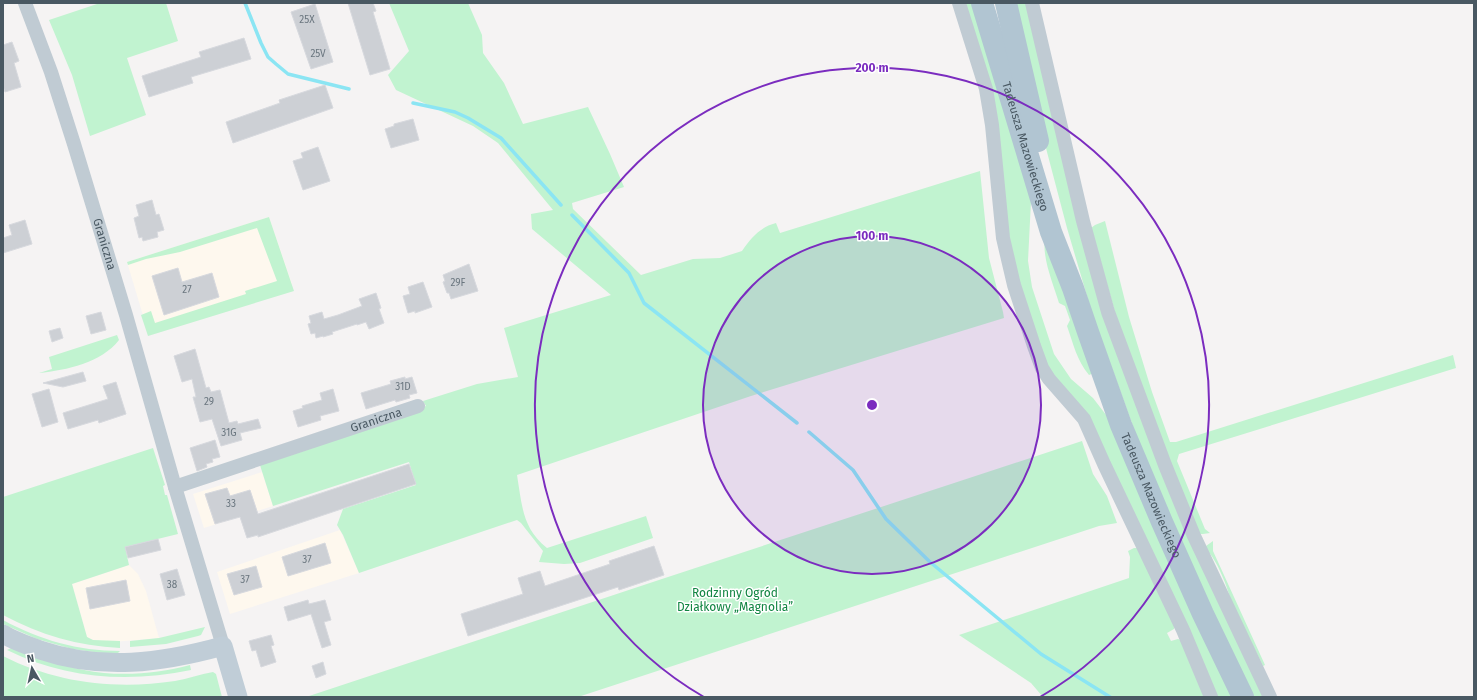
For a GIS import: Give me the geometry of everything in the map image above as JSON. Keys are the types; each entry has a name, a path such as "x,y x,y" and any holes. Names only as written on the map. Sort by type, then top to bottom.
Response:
{"main road":[{"name":"Tadeusza Mazowieckiego","path":"982,3 1051,232 1073,288 1126,437 1200,607 1243,697"},
{"name":"Tadeusza Mazowieckiego","path":"1006,3 1040,149 1058,217 1073,288"}],"street":[{"name":"Graniczna","path":"25,3 51,72 74,144 126,315 175,487 238,697"},
{"path":"959,3 986,89 993,131 1003,238 1014,285 1034,346 1042,368 1049,379 1084,419 1183,630 1210,697"},
{"path":"1032,3 1083,221 1108,312 1191,529 1270,697"},
{"name":"Graniczna","path":"175,487 418,406"},
{"path":"3,634 53,654 75,659 115,664 159,661 222,646"}],"shaded area":[{"path":"269,217 292,284 158,329 145,322 127,262"},
{"path":"262,472 273,506 204,528 193,494"},
{"path":"340,530 359,573 230,614 217,572"},
{"path":"129,565 138,574 146,591 159,638 113,642 93,640 87,637 72,584"}],"green space":[{"path":"100,3 166,3 178,41 127,58 146,115 90,136 72,75 49,20"},
{"path":"389,3 468,3 482,35 483,53 504,83 523,124 588,107 624,187 572,203 573,209 641,275 693,259 720,258 742,251 756,234 765,227 776,223 780,233 980,171 989,258 1004,318 751,396 517,475 524,515 532,532 547,548 646,516 653,538 580,563 564,564 539,562 543,551 517,520 359,573 343,535 337,525 343,509 416,485 409,462 273,506 259,462 426,406 423,401 477,384 518,377 504,328 611,295 532,229 531,214 553,210 498,143 473,126 396,90 388,75 409,51"},
{"path":"963,3 977,3 1031,201 1028,261 1032,287 1054,354 1071,379 1093,398 1110,420 1233,697 1216,697 1145,539 1050,373 1019,286"},
{"path":"1011,3 1027,3 1088,260 1265,697 1252,697 1152,479 1092,313 1047,152"},
{"path":"269,217 294,291 148,336 141,315 151,311 155,323 246,294 245,291 277,281 257,228 180,252 146,259 128,265 127,262"},
{"path":"1105,221 1129,317 1152,392 1170,442 1176,442 1453,355 1456,368 1179,454 1177,461 1205,529 1210,533 1198,534 1121,333 1091,228"},
{"path":"1046,234 1094,373 1089,375 1081,364 1076,352 1067,326 1070,320 1065,306 1059,303 1051,278 1046,259"},
{"path":"117,335 119,340 112,348 93,360 61,370 39,373 52,369 49,357"},
{"name":"Rodzinny Ogród Działkowy „Magnolia”","path":"1082,441 1093,474 1107,496 1117,523 1099,526 578,697 306,697 668,577"},
{"path":"153,448 165,485 163,486 165,495 167,495 178,534 125,547 129,565 72,584 87,637 93,640 120,641 120,648 89,645 45,634 3,615 3,497"},
{"path":"1213,541 1213,551 1265,665 1263,666 1231,602 1228,590 1218,566 1206,550 1206,546"},
{"path":"1137,548 1175,625 1174,629 1167,633 1171,641 1178,639 1183,641 1206,697 1043,697 1031,683 959,635 1129,578 1130,557 1128,551"},
{"path":"3,620 45,639 60,643 89,649 120,651 116,655 72,649 37,639 3,624"},
{"path":"205,627 201,635 198,636 166,644 130,647 130,641 159,638"},
{"path":"11,648 65,666 97,672 137,674 164,671 190,665 191,670 144,676 98,676 52,667 29,660 7,650"},
{"path":"3,656 44,673 87,682 109,684 153,684 180,680 213,672 216,674 222,697 3,697"}],"building":[{"path":"348,3 373,3 376,11 373,12 390,69 370,75"},
{"path":"315,4 333,62 311,69 291,12"},
{"path":"244,38 251,59 191,77 193,83 149,97 142,76 201,57 199,52"},
{"path":"12,42 19,61 14,63 21,87 5,92 3,86 3,45"},
{"path":"325,85 333,108 233,143 226,122 280,103 279,100"},
{"path":"413,119 419,140 391,148 385,129 394,126 394,124"},
{"path":"318,147 330,181 303,190 293,161 303,158 301,153"},
{"path":"152,200 156,215 159,214 164,230 157,232 158,237 143,241 142,237 139,238 134,218 139,216 136,205"},
{"path":"25,220 32,244 3,253 3,238 12,235 9,225"},
{"path":"469,264 478,291 451,299 443,282 445,281 443,275"},
{"path":"178,268 182,282 212,273 219,297 164,315 152,276"},
{"path":"423,282 432,307 415,313 415,311 408,313 403,296 410,294 408,287"},
{"path":"376,293 381,308 379,309 384,323 369,329 366,322 357,324 332,332 333,334 323,337 316,338 315,333 311,334 308,324 311,323 309,316 322,312 324,319 338,315 362,306 359,299"},
{"path":"101,312 106,330 91,334 86,316"},
{"path":"60,328 63,338 52,342 49,331"},
{"path":"195,349 206,388 209,387 211,392 220,390 229,423 237,421 238,424 258,419 261,428 240,433 242,440 221,446 212,419 200,422 193,397 196,397 192,379 182,382 174,356"},
{"path":"83,372 86,381 63,387 43,383"},
{"path":"405,377 405,379 412,377 417,393 409,395 410,398 396,402 395,400 366,409 361,393 391,384 390,381"},
{"path":"116,382 126,414 99,423 98,420 68,429 63,413 108,399 103,386"},
{"path":"49,389 58,422 42,427 32,394"},
{"path":"333,389 339,411 320,416 321,420 298,427 293,411 303,408 302,406 322,400 320,393"},
{"path":"215,440 220,457 212,459 213,462 206,464 207,467 197,471 190,448"},
{"path":"409,464 416,484 258,537 258,535 247,538 240,517 215,524 205,494 227,488 230,496 250,490 258,514"},
{"path":"158,539 161,550 128,558 125,547"},
{"path":"325,543 331,563 288,576 282,557"},
{"path":"654,546 664,575 619,590 618,587 468,636 461,614 523,594 518,578 540,571 545,586 610,564 609,561"},
{"path":"256,566 262,587 234,595 227,574"},
{"path":"177,569 185,595 167,600 160,574"},
{"path":"126,580 130,601 90,609 86,588"},
{"path":"308,600 309,604 325,600 331,620 324,622 331,645 322,648 311,614 288,621 284,607"},
{"path":"271,635 274,645 271,646 276,662 261,667 256,650 252,651 249,641"},
{"path":"323,662 326,674 316,678 312,666"}],"waterway":[{"path":"245,3 268,57 288,74 349,89"},
{"path":"413,103 455,112 501,138 561,205"},
{"path":"572,215 629,273 644,303 797,423"},
{"path":"809,432 853,470 886,519 930,562 1041,654 1110,697"}]}
